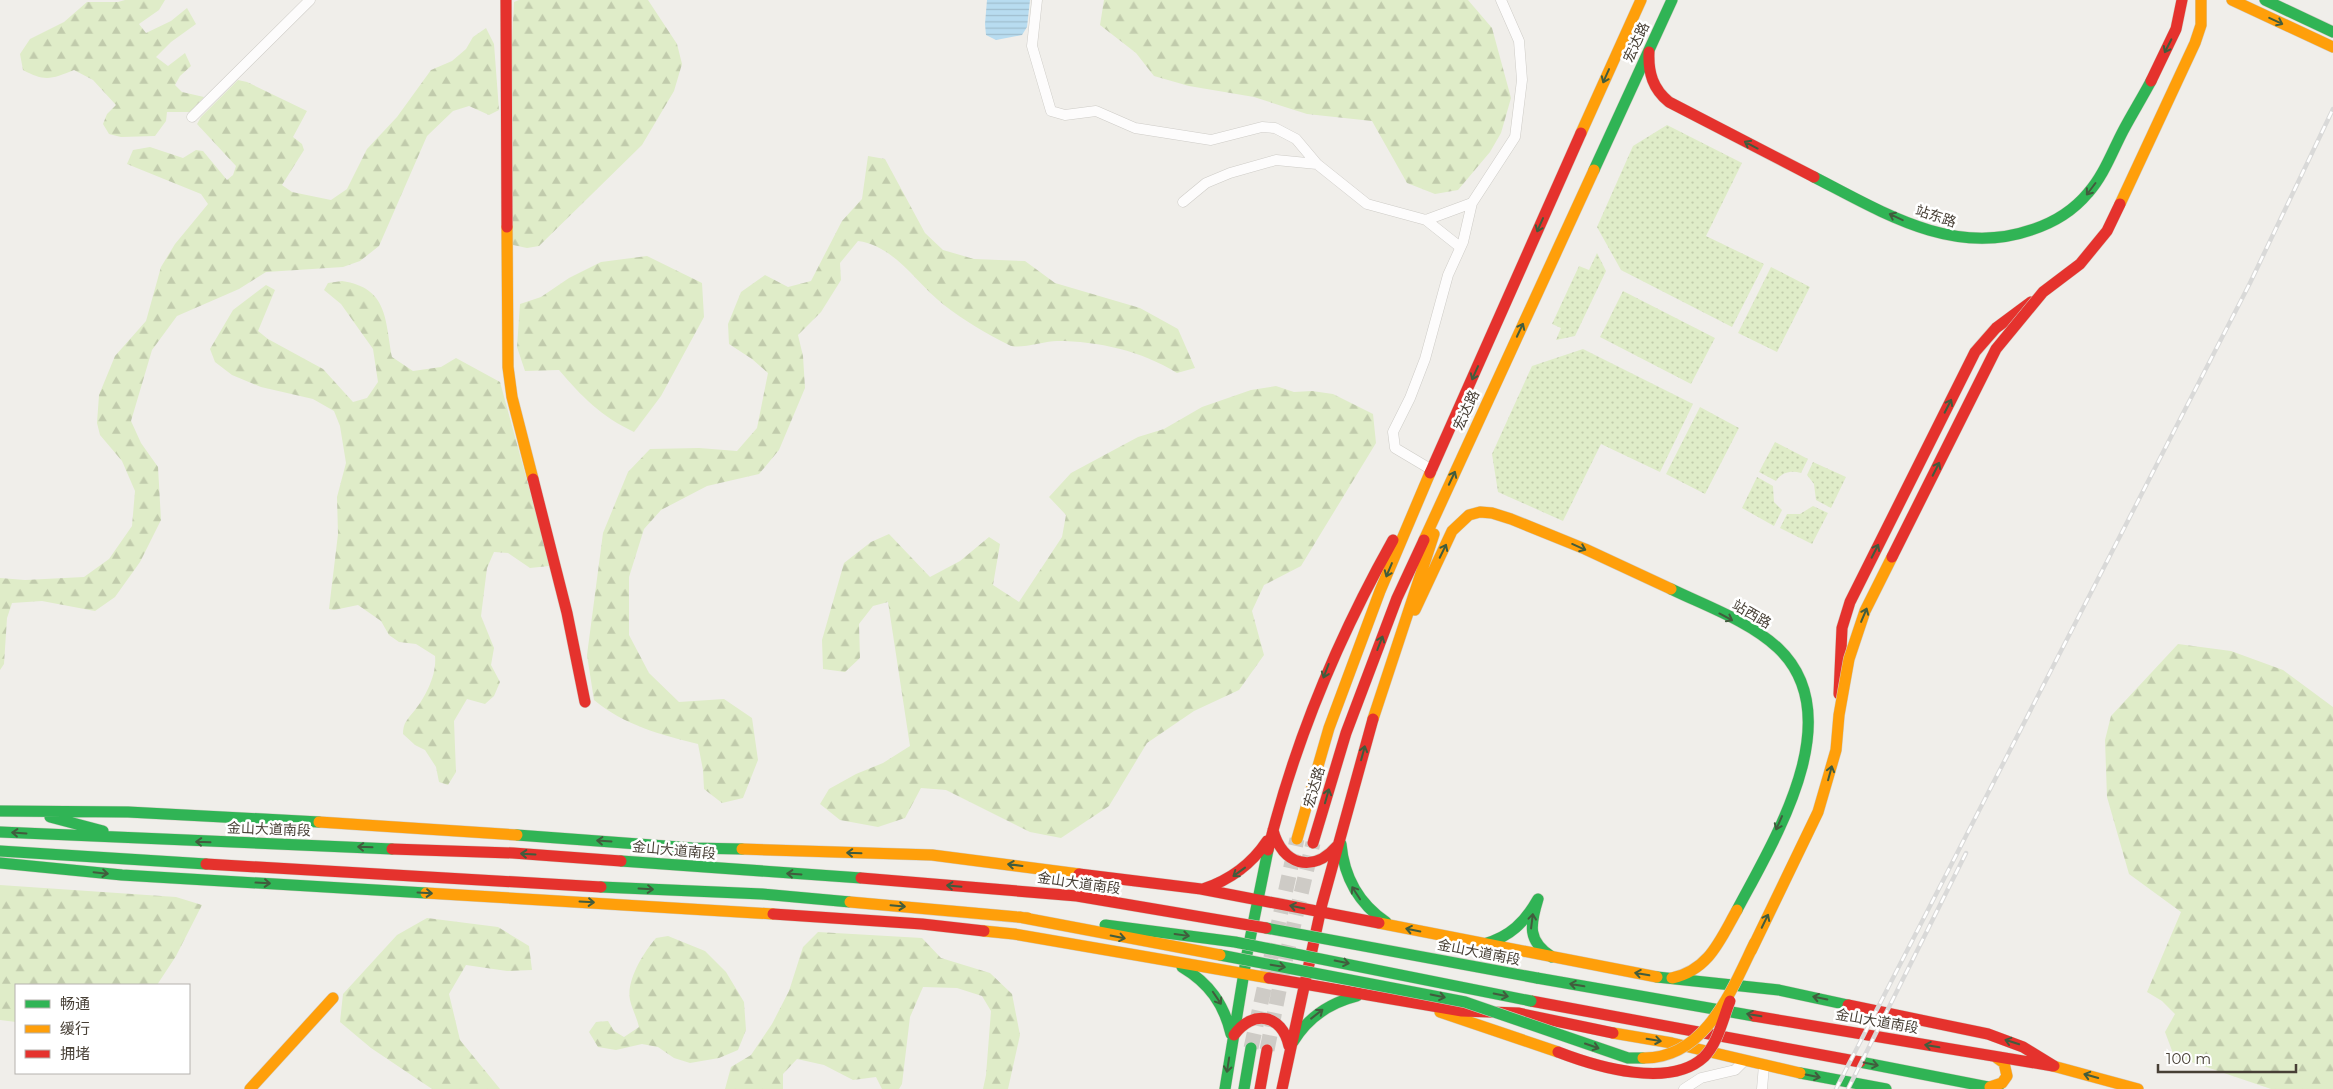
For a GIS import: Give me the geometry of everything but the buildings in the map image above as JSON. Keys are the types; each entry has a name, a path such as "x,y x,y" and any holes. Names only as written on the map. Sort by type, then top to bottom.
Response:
{"main road":[{"path":"506,0 508,367 512,397 567,613 585,702"},
{"name":"宏达路","path":"1296,839 1333,719 1380,592 1423,489 1641,0"},
{"name":"宏达路","path":"1313,843 1346,733 1397,598 1672,0"},
{"name":"站东路","path":"1651,45 1648,60 1650,76 1656,90 1669,102 1899,219 1954,238 1995,240 2022,234 2047,224 2069,210 2089,192 2103,171 2170,42 2180,19 2182,0"},
{"path":"1019,917 1465,1002 1628,1058 1668,1056 1686,1048 1701,1035 1730,990 1818,812 1836,750 1842,628 1850,602 1975,352 1996,328 2080,264 2096,248 2111,224 2199,35 2202,16 2201,0"},
{"path":"2232,0 2333,47"},
{"path":"2265,0 2333,32"},
{"path":"1839,715 1849,659 1865,611 1996,349 2044,292"},
{"path":"1224,1089 1257,899 1275,824 1327,669 1364,589 1423,489"},
{"path":"1282,1089 1303,984 1338,843 1372,720 1428,556 1442,498"},
{"name":"站西路","path":"1405,625 1419,602 1456,526 1469,515 1486,512 1567,542 1676,591 1763,637 1778,648 1786,658 1804,692 1810,728 1808,752 1794,791 1771,842 1711,956 1701,966 1688,974 1665,978"},
{"path":"0,811 128,812 434,828 692,848 932,856 1201,889 1556,959 1665,978 1779,990 1945,1024 2021,1045 2037,1053 2054,1066"},
{"path":"30,812 133,839"},
{"path":"1275,824 1279,849 1289,858 1302,863 1320,861 1331,854 1338,843"},
{"path":"1201,889 1226,880 1248,865 1268,839 1275,824"},
{"path":"1342,830 1343,862 1352,886 1367,907 1392,926"},
{"name":"金山大道南段","path":"0,832 133,839 561,855 1077,896 1357,943 1537,978 1996,1058 2054,1066 2138,1089"},
{"path":"561,855 692,848"},
{"path":"0,851 557,886 762,894 1155,931 1235,942 1531,1001 1994,1088 1999,1086 2007,1076 2004,1063 1996,1058"},
{"path":"20,865 133,860"},
{"path":"0,863 122,875 675,907 931,925 1014,934 1398,1001 1462,1011 1518,1013 1598,1031 1672,1043 1744,1061 1886,1089"},
{"path":"557,886 675,907"},
{"path":"1482,945 1501,939 1518,928 1530,914 1538,899 1531,921 1532,933 1540,949 1556,959"},
{"path":"1662,1085 1686,1075 1704,1058 1755,942"},
{"path":"1164,961 1191,972 1213,991 1224,1010 1232,1039"},
{"path":"1289,1051 1296,1036 1315,1014 1340,1000 1368,996"},
{"path":"250,1089 333,998"},
{"path":"1398,1001 1508,1033 1626,1081 1643,1085"},
{"path":"1232,1039 1238,1028 1247,1020 1265,1017 1277,1022 1286,1031 1289,1051"},
{"path":"1244,1089 1251,1048"},
{"path":"1260,1089 1267,1050"}],"street":[{"path":"192,117 310,0"},
{"path":"1037,0 1032,46 1051,111 1065,115 1096,111 1135,128 1212,140 1262,127 1275,128 1296,139 1317,164 1367,204 1426,220 1460,247"},
{"path":"1432,470 1395,448 1393,432 1410,398 1424,359 1448,275 1460,247 1472,203 1515,137 1520,111 1522,80 1519,41 1501,0"},
{"path":"1183,202 1206,183 1230,173 1276,160 1317,164"},
{"path":"1426,220 1472,203"},
{"path":"1684,1089 1701,1078 1735,1070 1744,1061"},
{"path":"1762,1089 1764,1065"}],"green space":[{"path":"125,0 165,0 159,10 139,24 146,33 171,21 187,8 196,24 171,42 156,57 168,66 185,53 191,66 180,76 175,85 182,92 204,97 190,112 167,112 166,121 155,136 121,137 109,134 103,124 107,114 116,105 93,80 74,70 54,77 43,78 23,70 20,54 30,39 64,22 87,2 118,2"},
{"path":"519,0 648,0 677,44 682,64 674,91 642,145 539,246 527,248 513,245 512,41 514,2"},
{"path":"1104,0 1468,0 1492,28 1511,98 1501,133 1490,152 1458,190 1435,194 1407,183 1372,121 1307,114 1254,97 1189,86 1154,76 1136,53 1100,25"},
{"path":"486,28 494,44 499,110 489,115 469,106 453,111 427,136 379,246 360,261 343,267 266,272 239,289 177,316 152,350 131,421 141,443 158,467 161,520 140,562 115,597 95,611 42,601 12,603 7,618 4,664 0,670 0,578 25,580 84,577 109,559 132,526 135,491 122,461 100,435 97,423 99,395 115,356 146,321 161,267 175,244 208,204 201,194 127,164 133,150 150,147 183,158 196,150 203,151 227,180 233,175 236,166 197,124 201,117 238,80 247,82 307,111 293,137 302,144 304,150 282,185 292,192 331,200 347,189 367,149 397,117 431,70 452,61 466,49 473,37"},
{"path":"1667,125 1742,163 1706,236 1764,264 1732,327 1621,270 1597,227 1633,146"},
{"path":"868,156 885,159 925,233 943,250 974,259 1025,261 1055,283 1140,308 1178,329 1195,368 1177,373 1134,353 1104,345 1072,341 1019,346 1009,345 951,311 883,250 871,244 858,241 840,263 841,280 821,312 798,335 803,356 805,388 779,450 759,474 707,486 661,510 644,529 629,577 629,635 649,673 679,702 724,699 752,718 758,760 743,798 722,803 704,789 703,770 698,744 657,733 630,723 594,700 587,655 603,533 628,472 650,449 699,448 737,451 757,428 768,373 752,359 729,344 728,324 741,292 765,275 788,287 811,281 842,221 862,199"},
{"path":"1597,253 1606,271 1575,336 1556,340 1561,328 1552,324 1579,266 1589,270"},
{"path":"647,256 702,283 704,317 661,396 634,432 602,413 559,370 525,371 517,347 520,304 541,297 569,278 601,262"},
{"path":"1771,267 1810,287 1777,352 1738,333"},
{"path":"342,281 368,290 376,298 382,307 385,318 392,357 413,371 441,367 456,358 500,382 549,561 549,566 530,568 508,553 494,552 487,568 481,616 494,648 491,665 500,682 494,696 485,704 467,699 454,721 456,772 448,785 439,782 436,767 425,750 415,745 403,734 406,721 427,692 434,670 435,656 416,644 399,642 389,635 381,621 358,605 334,610 329,609 338,534 337,497 346,463 340,426 334,411 313,399 261,387 232,375 215,362 210,349 233,310 266,285 275,290 258,331 268,339 323,369 353,402 367,398 378,382 373,349 341,304 324,290 328,283"},
{"path":"1623,291 1715,338 1691,384 1600,337"},
{"path":"1583,349 1693,404 1660,472 1601,444 1563,521 1498,492 1492,454 1532,366"},
{"path":"1276,386 1294,392 1312,391 1333,394 1373,414 1376,443 1301,566 1264,585 1252,611 1264,655 1239,690 1194,711 1147,743 1109,806 1061,838 1030,832 946,790 921,788 905,818 878,827 840,820 820,804 829,789 856,774 883,763 910,746 888,602 873,606 859,624 860,658 845,672 823,669 822,640 844,563 871,542 889,534 930,577 960,561 989,537 1000,544 993,585 1019,602 1062,537 1066,515 1049,497 1071,473 1138,437 1164,429 1202,407 1251,390"},
{"path":"1700,407 1739,428 1705,494 1666,474"},
{"path":"1775,442 1808,459 1801,473 1787,473 1776,481 1759,472"},
{"path":"1813,462 1846,477 1831,508 1816,500 1814,484 1807,475"},
{"path":"1757,477 1773,486 1774,502 1782,510 1774,526 1742,508"},
{"path":"1813,506 1828,513 1812,544 1780,528 1787,514 1800,514"},
{"path":"2178,644 2231,651 2283,670 2333,707 2333,1089 2271,1089 2174,1056 2165,1032 2175,1014 2162,1001 2147,992 2181,912 2129,874 2107,797 2105,740 2111,716"},
{"path":"0,885 176,897 202,905 176,956 158,984 15,984 15,1022 0,1020"},
{"path":"427,918 498,927 529,946 532,970 507,971 466,965 449,994 460,1040 500,1089 432,1089 371,1048 340,1022 343,994 397,935"},
{"path":"818,932 922,938 941,958 990,973 1012,994 1020,1035 1008,1089 983,1089 986,1075 991,1011 982,996 957,988 923,987 910,1017 902,1084 899,1089 882,1089 876,1077 853,1080 824,1065 797,1059 783,1074 783,1089 725,1089 731,1067 751,1055 772,1024 789,991 803,947"},
{"path":"668,936 705,951 726,972 744,1002 746,1030 738,1050 719,1058 690,1063 674,1058 658,1047 642,1044 616,1050 598,1047 589,1032 596,1022 608,1021 614,1031 624,1037 639,1027 629,992 633,975 641,958 656,938"}],"water":[{"path":"987,0 1030,0 1027,27 1022,35 996,40 986,35"}],"tunnel":[{"path":"1251,1048 1297,839"},
{"path":"1267,1050 1284,966 1313,843"}],"railway":[{"path":"1836,1089 2250,283 2333,109"},
{"path":"1848,1089 1966,853"}],"traffic: fast":[{"path":"1594,170 1672,0"},
{"path":"2265,0 2333,32"},
{"path":"1814,177 1892,216 1919,227 1946,234 1974,238 2002,237 2031,230 2047,224 2069,211 2094,186 2151,81"},
{"path":"1671,589 1741,622 1767,638 1778,648 1799,676 1808,708 1807,743 1799,779 1769,849 1737,910"},
{"path":"0,811 128,812 319,822"},
{"path":"50,817 103,831"},
{"path":"0,832 392,849"},
{"path":"517,835 692,848 742,849"},
{"path":"1341,844 1345,867 1354,888 1360,898 1376,915 1386,922"},
{"path":"1225,1089 1247,954 1268,850"},
{"path":"0,851 206,864"},
{"path":"621,861 861,878"},
{"path":"0,863 122,875 426,893"},
{"path":"601,887 762,894 850,902"},
{"path":"1484,944 1502,937 1516,928 1528,915 1538,899 1532,925 1534,938 1538,945 1552,957"},
{"path":"1105,925 1235,942 1531,1001"},
{"path":"1266,928 1537,978"},
{"path":"1220,955 1465,1002 1628,1058 1643,1058"},
{"path":"1182,967 1192,973 1214,995 1224,1013 1231,1034"},
{"path":"1657,977 1779,990 1848,1005"},
{"path":"1537,978 1754,1016"},
{"path":"1293,1042 1305,1025 1320,1012 1337,1003 1357,996"},
{"path":"1244,1089 1251,1048"},
{"path":"1860,1062 1998,1089"},
{"path":"1800,1073 1886,1089"}],"traffic: slow":[{"path":"1581,133 1641,0"},
{"path":"2120,204 2195,43 2201,25 2201,0"},
{"path":"2232,0 2333,47"},
{"path":"1424,540 1594,170"},
{"path":"507,227 508,367 512,397 533,479"},
{"path":"1297,839 1329,728 1380,591 1430,473"},
{"path":"1415,610 1452,531 1469,515 1480,512 1492,513 1511,519 1585,549 1671,589"},
{"path":"1373,719 1434,534"},
{"path":"1751,951 1818,812 1836,750 1839,715 1849,659 1865,611 1892,557"},
{"path":"319,822 517,835"},
{"path":"742,849 932,855 1079,874"},
{"path":"426,893 773,914"},
{"path":"850,902 1028,918"},
{"path":"1672,978 1685,974 1704,961 1719,943 1737,910"},
{"path":"1019,917 1220,955"},
{"path":"1379,923 1657,977"},
{"path":"984,931 1014,934 1269,978"},
{"path":"1643,1058 1665,1055 1684,1047 1700,1034 1726,1000 1755,942"},
{"path":"250,1089 333,998"},
{"path":"1440,1012 1558,1052"},
{"path":"1613,1033 1672,1043 1800,1073"},
{"path":"1990,1087 2002,1083 2007,1076 2004,1063 1997,1058"},
{"path":"2053,1066 2138,1089"}],"traffic: jam":[{"path":"506,0 507,227"},
{"path":"2151,81 2176,29 2182,0"},
{"path":"1649,52 1649,67 1655,86 1669,102 1814,177"},
{"path":"1430,473 1581,133"},
{"path":"1892,557 1996,349 2043,292 2080,264 2107,231 2120,204"},
{"path":"1839,694 1842,628 1850,602 1975,352 1996,328 2031,302"},
{"path":"533,479 567,613 585,702"},
{"path":"1268,850 1291,769 1320,690 1354,614 1393,540"},
{"path":"1313,843 1346,733 1397,598 1424,540"},
{"path":"1282,1089 1322,904 1373,719"},
{"path":"1273,830 1277,842 1283,851 1299,862 1318,860 1328,855 1337,846"},
{"path":"1203,889 1239,871 1261,850 1267,841"},
{"path":"392,849 513,853 621,861"},
{"path":"206,864 601,887"},
{"path":"1079,874 1201,889 1379,923"},
{"path":"861,878 1077,896 1266,928"},
{"path":"773,914 922,924 984,931"},
{"path":"1269,978 1462,1011 1518,1013 1613,1033"},
{"path":"1531,1001 1860,1062"},
{"path":"1558,1052 1592,1064 1633,1072 1672,1072 1690,1067 1704,1057 1713,1045 1730,1001"},
{"path":"1848,1005 1988,1034 2023,1047 2054,1066"},
{"path":"1754,1016 2053,1066"},
{"path":"1234,1035 1250,1021 1266,1019 1280,1027 1289,1046"},
{"path":"1260,1089 1267,1050"}]}
